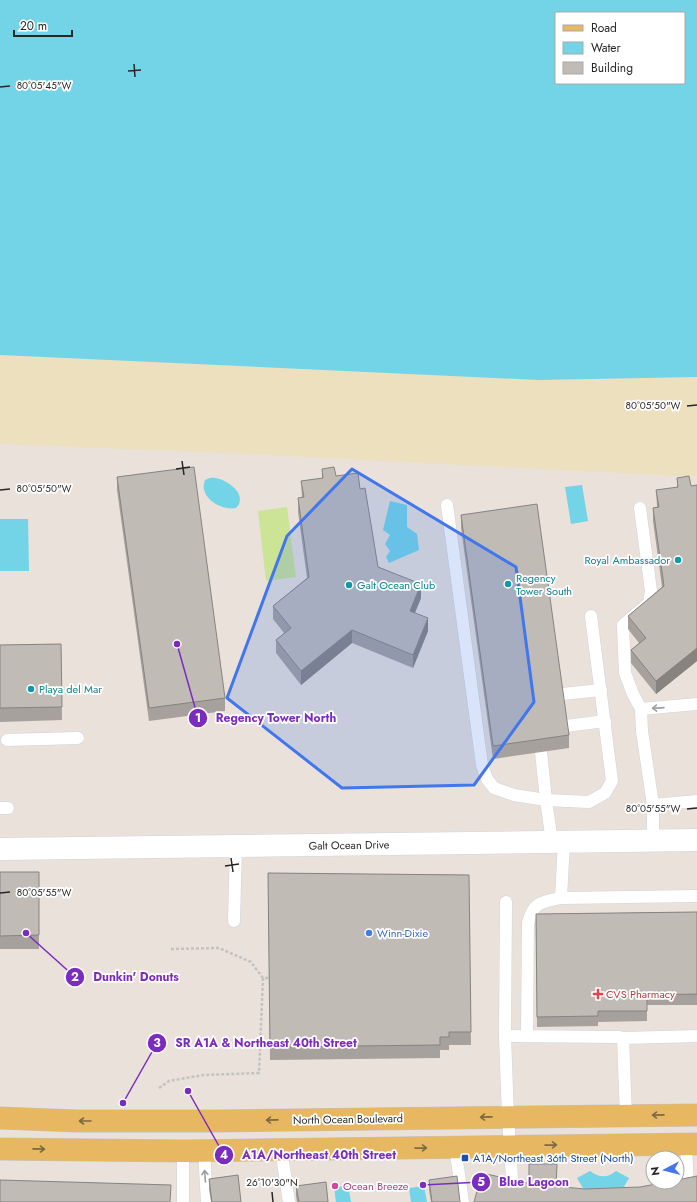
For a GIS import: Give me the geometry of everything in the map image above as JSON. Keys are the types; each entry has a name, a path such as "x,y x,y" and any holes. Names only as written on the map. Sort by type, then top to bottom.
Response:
{"main road":[{"name":"North Ocean Boulevard","path":"0,1118 76,1121 186,1121 697,1115"},
{"path":"0,1149 193,1151 691,1144"}],"street":[{"name":"Galt Ocean Drive","path":"0,849 697,840"}],"lane":[{"path":"447,506 481,711 486,749 482,765 486,779 494,788 514,795 546,800 589,802 605,793 612,781 591,616"},
{"path":"640,508 651,591 649,603 623,625 625,673 633,694 641,709 642,731 653,805 653,841"},
{"path":"562,694 601,690"},
{"path":"641,709 697,704"},
{"path":"566,726 604,721"},
{"path":"7,740 78,738"},
{"path":"541,752 546,800 558,842 561,898"},
{"path":"653,805 697,801"},
{"path":"234,921 236,846"},
{"path":"527,1036 528,923 531,912 541,902 561,898 697,896"},
{"path":"506,902 506,1036 508,1117 513,1194"},
{"path":"506,1036 623,1038 697,1036"},
{"path":"623,1038 626,1116"},
{"path":"688,1191 691,1144"},
{"path":"454,1147 463,1202"},
{"path":"281,1149 289,1202"},
{"path":"183,1202 193,1151"},
{"path":"193,1151 207,1202"}],"path":[{"path":"159,1088 169,1081 203,1075 259,1072 263,978 251,962 219,948 171,950"},
{"path":"263,978 269,978"}],"highlighted area":[{"path":"352,469 516,567 534,702 474,785 342,788 227,698 287,536"}],"sand":[{"path":"0,355 539,380 697,377 697,477 249,454 0,444"}],"green space":[{"path":"287,507 296,577 266,581 258,511"}],"water":[{"path":"0,0 697,0 697,377 539,380 0,355"},
{"path":"210,478 222,480 233,487 240,497 236,508 224,507 212,502 205,492 204,486 205,480"},
{"path":"582,485 588,521 571,524 565,487"},
{"path":"390,501 407,505 407,527 417,534 419,550 389,563 386,557 390,551 385,544 390,535 383,530"},
{"path":"0,519 28,519 29,571 0,571"},
{"path":"590,1171 600,1176 607,1176 616,1171 629,1178 621,1192 586,1193 577,1178"},
{"path":"348,1185 351,1202 336,1202 334,1187"},
{"path":"424,1186 427,1202 411,1202 409,1188"}],"building":[{"path":"194,467 225,698 149,708 117,477"},
{"name":"Galt Ocean Club","path":"334,467 336,476 358,473 360,489 365,488 378,567 421,584 410,611 428,618 413,655 352,630 301,671 276,640 291,628 273,606 309,577 298,498 304,497 301,481 323,478 322,469"},
{"name":"Royal Ambassador","path":"689,476 691,486 697,485 697,648 656,681 631,650 646,638 628,616 664,586 653,508 659,507 656,490 678,487 677,478"},
{"name":"Regency Tower South","path":"537,504 569,735 493,746 461,515"},
{"name":"Playa del Mar","path":"61,644 62,707 0,708 0,645"},
{"path":"0,872 39,872 39,935 0,936"},
{"name":"Winn-Dixie","path":"268,873 469,875 471,1032 449,1032 449,1037 440,1037 440,1045 270,1047"},
{"path":"697,912 697,994 647,995 647,1011 598,1011 598,1016 537,1017 536,914"},
{"path":"529,1164 557,1164 556,1187 529,1184"},
{"path":"482,1173 531,1184 585,1189 645,1186 645,1190 685,1190 685,1178 697,1176 697,1202 474,1202"},
{"path":"238,1175 241,1202 212,1202 209,1179"},
{"path":"457,1176 460,1202 432,1202 429,1180"},
{"path":"0,1180 171,1185 170,1202 0,1202"},
{"path":"326,1182 328,1202 299,1202 296,1186"}],"place":[{"name":"Royal Ambassador","path":"678,560"},
{"name":"Regency Tower South","path":"508,584"},
{"name":"Galt Ocean Club","path":"349,585"},
{"name":"Regency Tower North","path":"177,644"},
{"name":"Playa del Mar","path":"31,689"},
{"name":"Dunkin' Donuts","path":"26,933"},
{"name":"Winn-Dixie","path":"369,933"},
{"name":"CVS Pharmacy","path":"598,994"},
{"name":"A1A/Northeast 40th Street","path":"188,1091"},
{"name":"SR A1A & Northeast 40th Street","path":"123,1103"},
{"name":"A1A/Northeast 36th Street (North)","path":"465,1158"},
{"name":"Blue Lagoon","path":"423,1185"},
{"name":"Ocean Breeze","path":"335,1186"}]}
